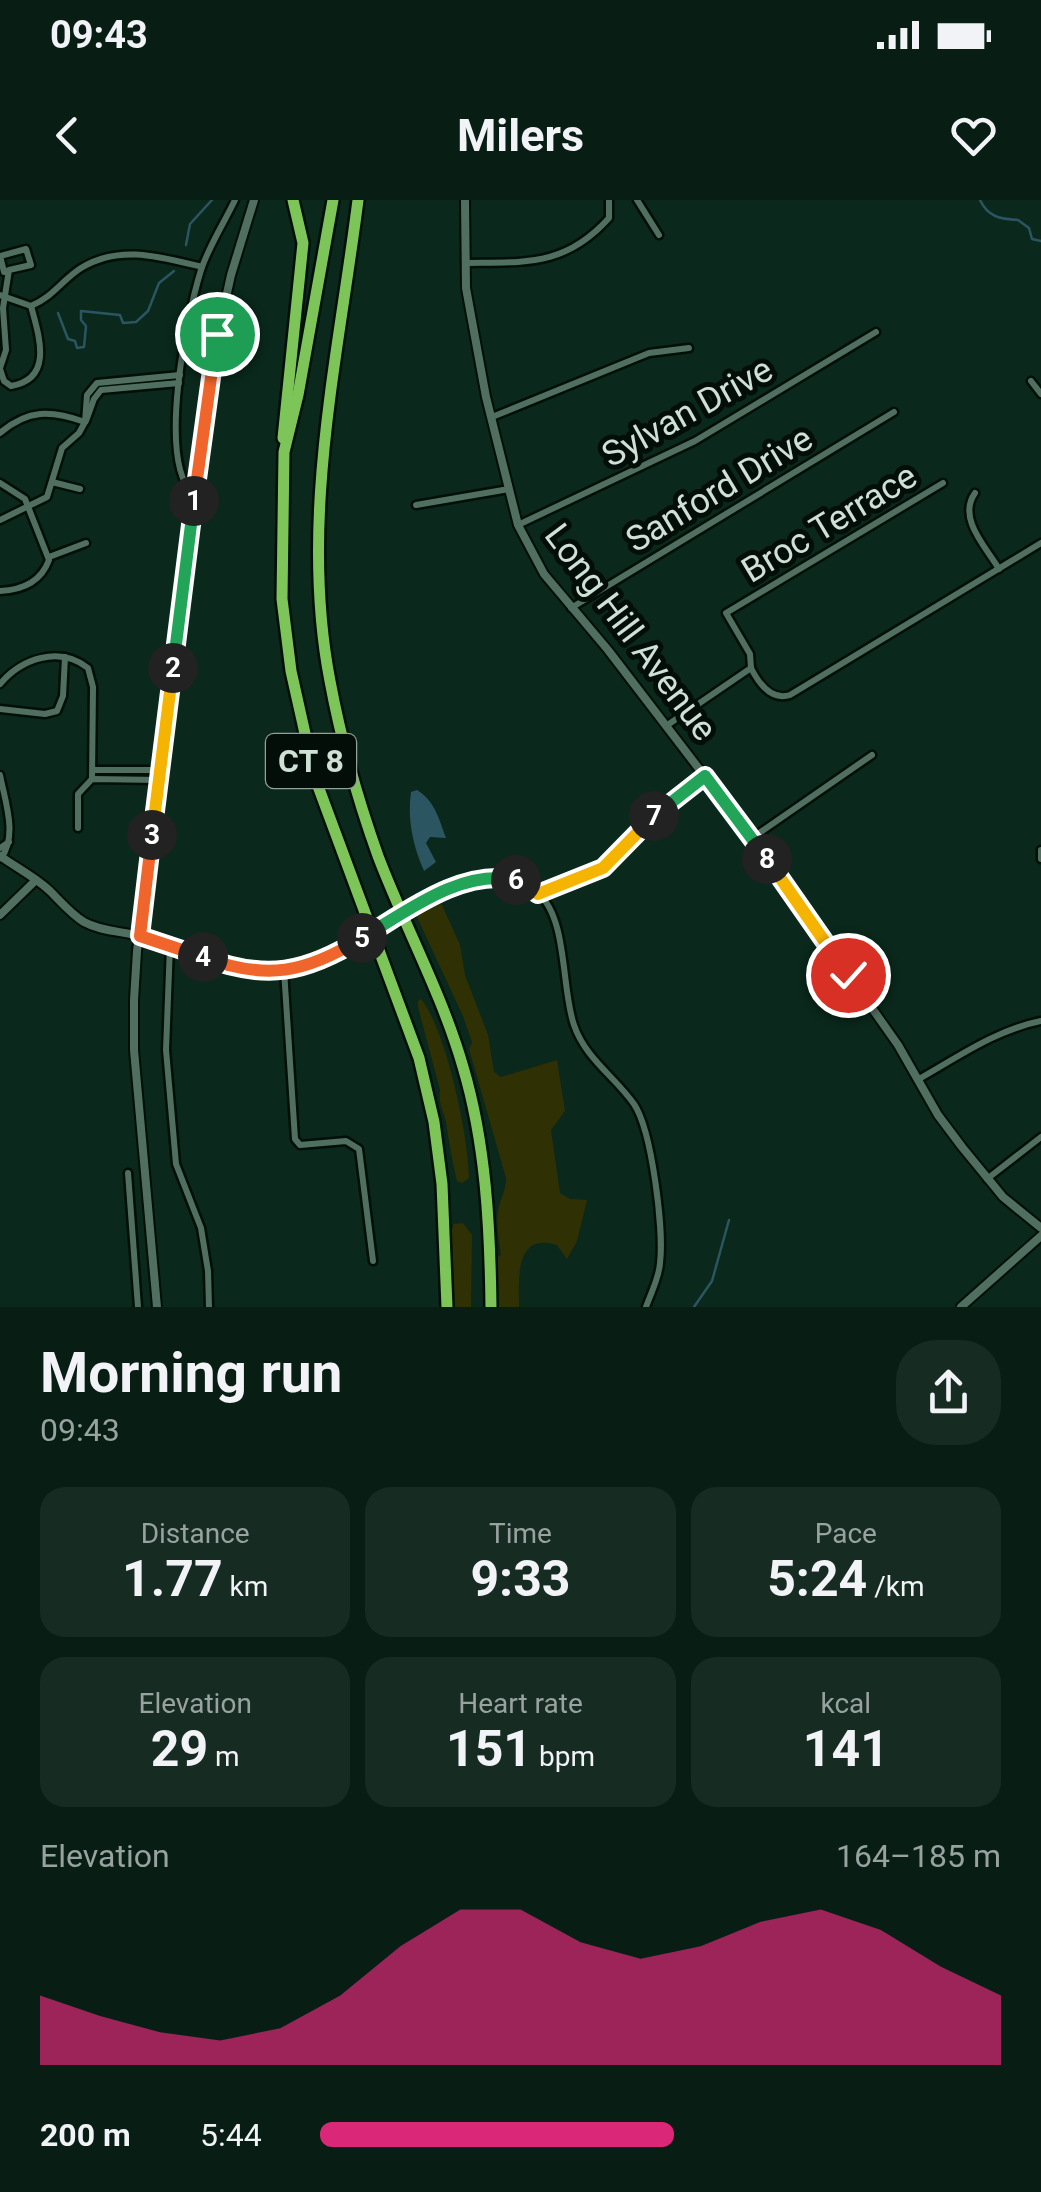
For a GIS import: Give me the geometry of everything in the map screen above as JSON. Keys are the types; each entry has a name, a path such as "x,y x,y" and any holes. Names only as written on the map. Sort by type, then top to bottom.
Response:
{"highway":[{"path":"284,452 282,434 303,244 294,200"},
{"name":"CT 8","path":"333,200 284,452 280,558 291,670 321,797 420,1058 442,1184 447,1307"},
{"name":"CT 8","path":"358,200 321,484 317,544 320,621 356,789 379,858 444,1010 464,1070 486,1202 491,1307"}],"street":[{"path":"194,495 176,462 180,379 202,267 235,200"},
{"path":"157,1307 134,1050 134,1000 217,334 254,200"},
{"name":"Long Hill Avenue","path":"465,200 464,263 470,313 518,525 544,574 608,650 752,838 919,1079 938,1115 987,1179 1041,1228"},
{"path":"464,263 548,260 601,226 609,218 609,200"},
{"path":"636,200 660,235"},
{"path":"26,249 31,265 9,270 4,272 0,256 26,249"},
{"path":"4,297 31,306 53,295 79,269 113,254 150,254 202,267"},
{"path":"9,270 3,308 6,350 0,368 2,378 11,386 22,384 39,368 41,354 31,306"},
{"name":"Sylvan Drive","path":"518,525 695,441 876,332"},
{"path":"492,417 649,353 689,348"},
{"path":"0,520 44,501 62,448 85,422 87,395 98,383 180,379"},
{"path":"1031,381 1041,394"},
{"name":"Sanford Drive","path":"570,609 894,412"},
{"path":"0,433 34,413 85,422"},
{"path":"52,482 80,488"},
{"path":"0,483 23,496 49,557 45,571 32,583 0,592"},
{"name":"Broc Terrace","path":"751,668 750,654 726,614 944,484"},
{"path":"416,504 509,489"},
{"path":"975,492 969,501 969,517 999,569"},
{"path":"49,557 86,542"},
{"path":"666,726 751,668 770,694 790,695 1041,543"},
{"path":"0,684 26,662 64,657 84,664 93,678 92,775 78,794 78,828"},
{"path":"0,709 45,714 57,711 63,696 64,657"},
{"path":"752,838 872,755"},
{"path":"92,775 160,775"},
{"path":"0,776 9,842 0,854 90,925 140,936 249,972 284,970 318,961 454,888 497,878 521,882 538,894 548,903 556,929 576,1030 592,1057 636,1106 646,1131 661,1242 660,1268 646,1307"},
{"path":"538,894 603,868 648,820 705,776"},
{"path":"1041,850 1041,860"},
{"path":"0,916 36,880"},
{"path":"170,945 166,1050 176,1164 201,1228 209,1307"},
{"path":"284,970 295,1140 300,1146 346,1140 360,1149 374,1261"},
{"path":"919,1079 984,1042 1041,1021"},
{"path":"987,1179 1041,1137"},
{"path":"128,1173 138,1307"},
{"path":"960,1307 1041,1236"}],"shaded area":[{"path":"436,902 442,905 460,945 465,975 488,1035 494,1072 501,1077 557,1060 565,1111 551,1130 560,1193 570,1199 587,1200 577,1241 567,1259 557,1245 533,1245 526,1252 520,1272 519,1307 497,1307 496,1258 501,1255 497,1217 506,1178 469,1049 472,1042 415,913"},
{"path":"421,999 439,1034 460,1112 469,1178 462,1183 457,1181 440,1090 418,1007"},
{"path":"463,1223 472,1235 471,1307 454,1307 451,1231 454,1224"}],"water":[{"path":"417,790 432,805 446,838 430,837 426,843 436,862 424,871 410,822 411,792"}],"waterway":[{"path":"186,245 190,224 212,200"},
{"path":"980,200 991,214 1018,220 1029,228 1032,239 1041,241"},
{"path":"58,313 68,339 75,341 77,348 84,347 86,326 81,311 120,315 123,323 136,322 148,311 159,283 174,271"},
{"path":"694,1307 712,1281 729,1220"}],"route":[{"path":"217,334 140,936 249,972 300,967 338,952 454,888 506,878 521,882 538,894 589,875 603,868 648,820 705,776 848,975"}]}
